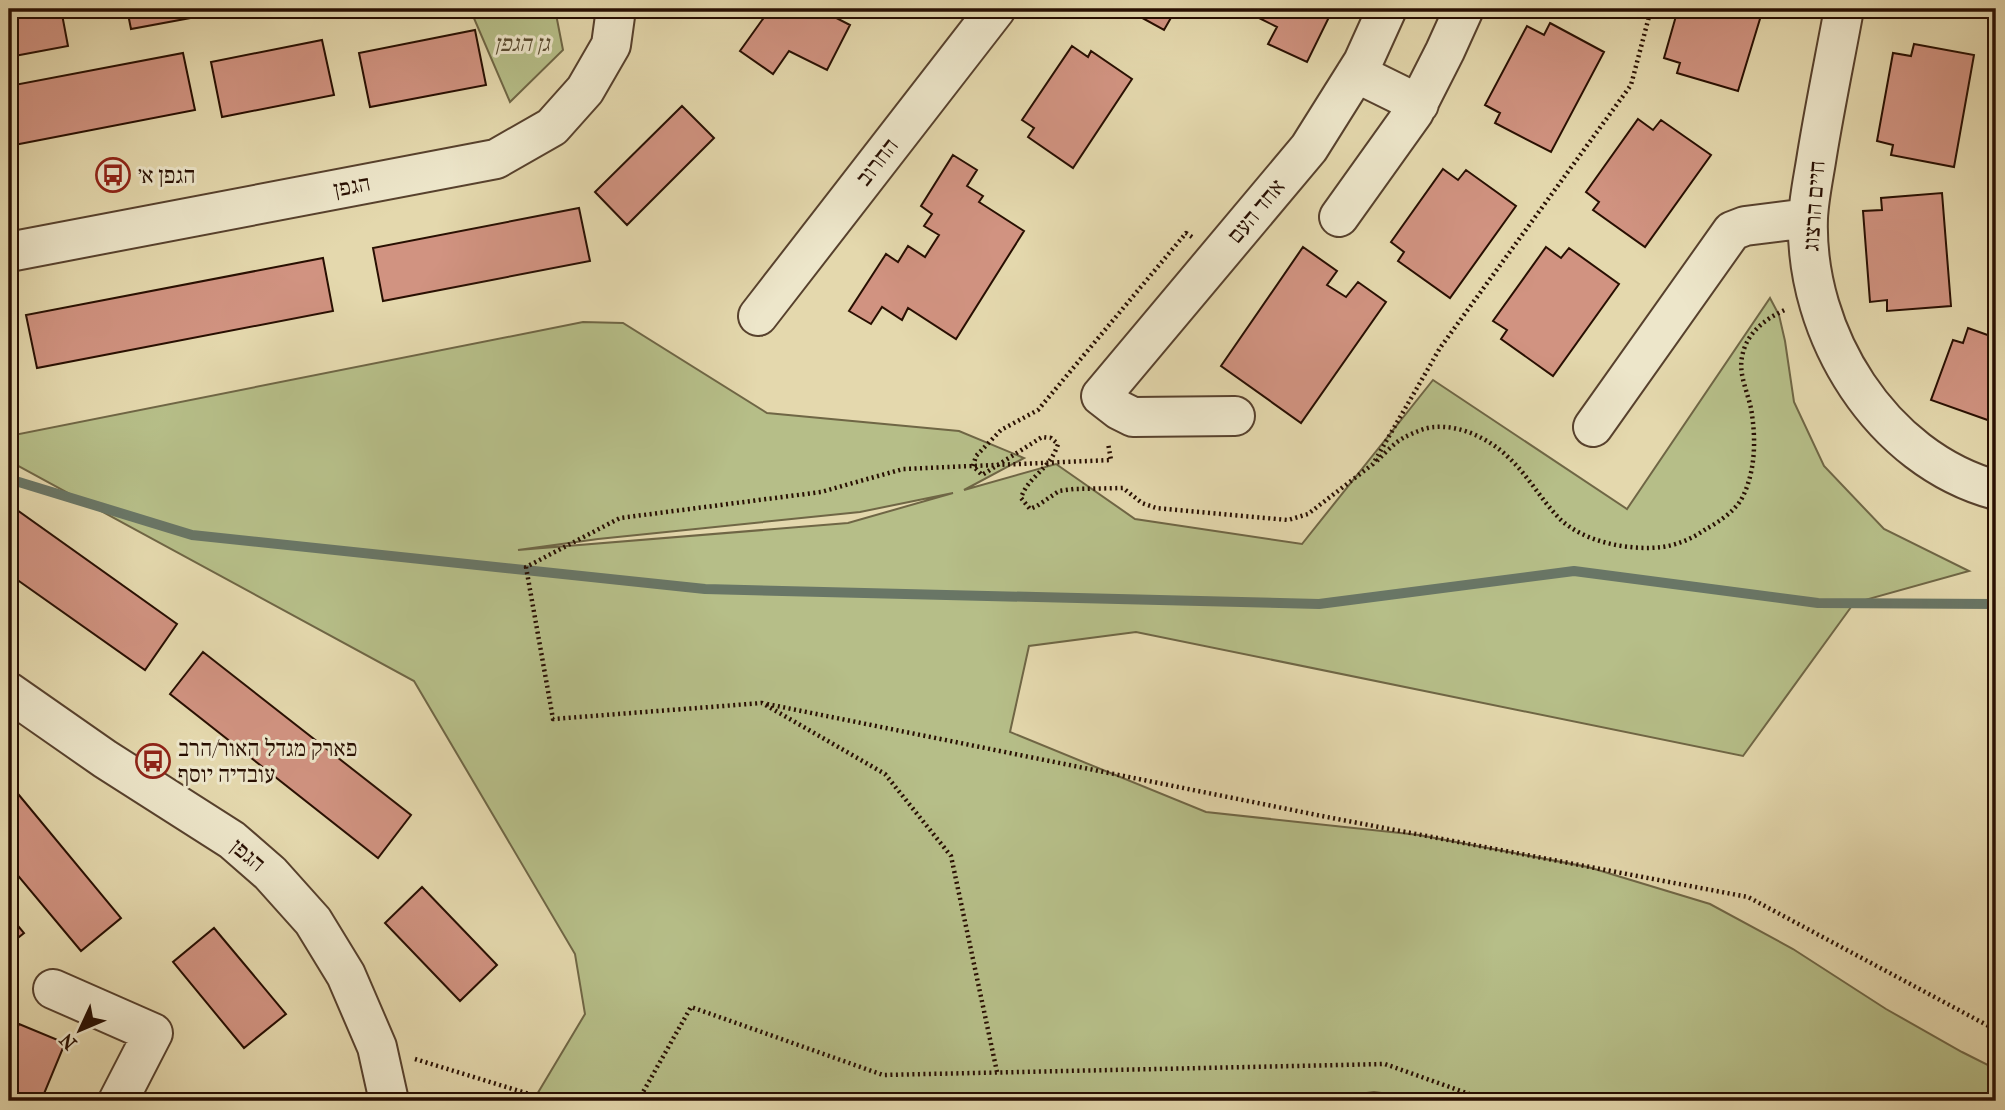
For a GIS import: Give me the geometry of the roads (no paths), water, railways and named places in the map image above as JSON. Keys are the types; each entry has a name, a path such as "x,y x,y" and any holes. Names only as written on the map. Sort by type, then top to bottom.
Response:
{"street":[{"name":"הגפן","path":"9,252 496,159 552,127 584,90 611,45 616,9"},
{"name":"החרוב","path":"758,316 996,9"},
{"name":"אחד העם","path":"1235,416 1133,417 1101,396 1309,148 1363,62 1387,9"},
{"path":"1339,217 1419,104 1464,9"},
{"name":"חיים הרצוג","path":"1844,9 1808,218 1810,262 1820,308 1837,352 1861,393 1893,430 1933,462 1980,486 1996,490"},
{"path":"1356,74 1419,104"},
{"path":"1593,427 1732,231 1745,226 1808,218"},
{"name":"הגפן","path":"9,692 105,759 232,840 270,873 313,920 346,975 377,1047 388,1101"},
{"path":"53,989 153,1033 118,1101"}],"waterway":[{"path":"9,479 192,535 705,589 1319,604 1574,571 1818,603 1996,604"}],"place":[{"name":"הגפן א׳","path":"113,175"},
{"name":"פארק מגדל האור/הרב עובדיה יוסף","path":"153,761"}],"park label":[{"name":"גן הגפן","path":"522,43"}]}
